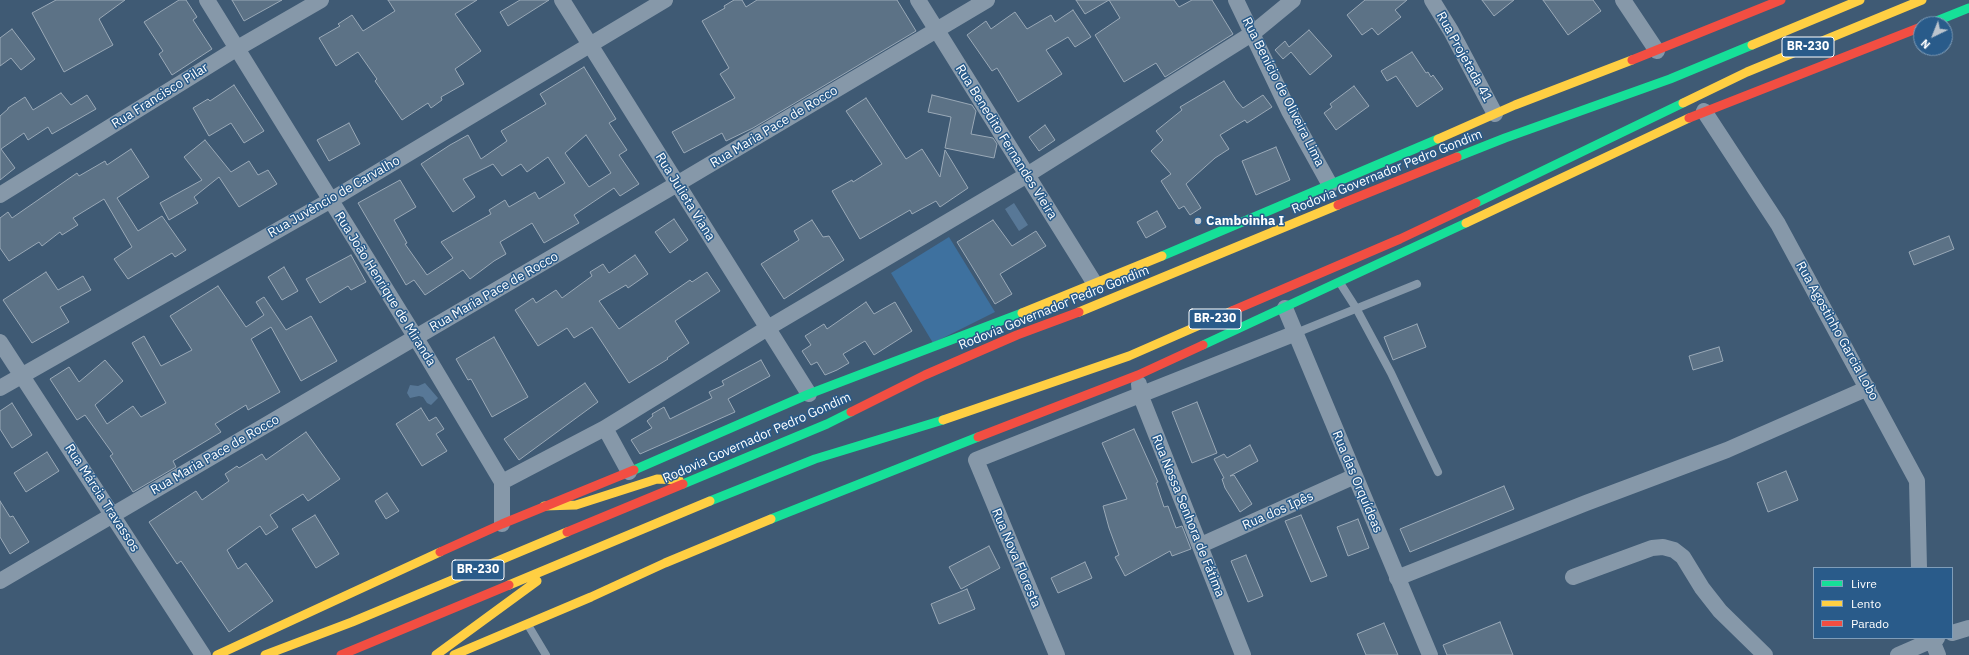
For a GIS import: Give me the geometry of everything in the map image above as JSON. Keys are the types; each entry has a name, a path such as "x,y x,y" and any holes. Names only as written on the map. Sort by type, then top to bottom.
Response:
{"main road":[{"path":"217,655 335,599 502,524 629,472 809,394 930,349 1095,284 1380,165 1495,114 1657,51 1781,0"},
{"name":"Rodovia Governador Pedro Gondim","path":"265,655 352,622 827,424 925,375 1017,335 1102,303 1374,190 1498,141 1601,103 1670,80 1860,0"},
{"name":"BR-230","path":"341,655 562,562 815,459 955,418 1001,400 1058,382 1128,356 1400,239 1747,72 1922,0"},
{"path":"1949,16 1969,8"},
{"path":"454,655 592,597 672,560 896,468 1138,375 1340,283 1704,112 1913,30"},
{"path":"544,506 576,505 657,480 670,479 690,482"},
{"path":"436,655 562,562"}],"street":[{"name":"Rua João Henrique de Miranda","path":"207,0 416,338 502,482"},
{"name":"Rua Francisco Pilar","path":"0,195 236,49 321,0"},
{"name":"Rua Julieta Viana","path":"562,0 766,329 809,394"},
{"name":"Rua Juvêncio de Carvalho","path":"0,388 331,200 590,46 664,0"},
{"name":"Rua Benedito Fernandes Vieira","path":"918,0 1095,284"},
{"name":"Rua Maria Pace de Rocco","path":"0,581 416,338 937,31 987,0"},
{"name":"Rua Benício de Oliveira Lima","path":"1236,0 1289,111 1330,185"},
{"path":"502,524 502,482 605,428 766,329 1027,175 1253,33 1293,0"},
{"name":"Rua Projetada 41","path":"1432,0 1451,31 1495,114"},
{"path":"1623,0 1657,51"},
{"name":"Rua Agostinho Garcia Lobo","path":"1704,112 1778,224 1917,481 1919,567"},
{"name":"Rua das Orquídeas","path":"1285,308 1430,655"},
{"path":"1140,394 1296,333"},
{"name":"Rua Márcia Travassos","path":"0,342 203,655"},
{"name":"Rua Nossa Senhora de Fátima","path":"1138,375 1140,394 1201,545 1243,655"},
{"path":"1397,578 1586,503 1726,450 1868,388"},
{"name":"Rua Nova Floresta","path":"1057,655 976,460 1140,394"},
{"path":"605,428 629,472"},
{"name":"Rua dos Ipês","path":"1201,545 1355,476"},
{"path":"1573,577 1652,548 1664,547 1674,550 1683,558 1702,588 1720,611 1765,655"},
{"path":"1953,633 1969,628"},
{"path":"1898,655 1933,639 1938,655"}],"lane":[{"path":"1340,283 1356,308 1391,374 1438,472"},
{"path":"1296,333 1417,284"},
{"path":"528,624 546,655"}],"shaded area":[{"path":"1014,203 1028,225 1019,231 1005,209"},
{"path":"949,237 995,312 933,343 891,273"},
{"path":"425,383 438,398 431,405 427,403 423,397 419,396 410,398 407,393 410,385 418,386"}],"building":[{"path":"56,0 125,0 99,19 113,45 64,72 32,13"},
{"path":"179,0 186,0 197,17 193,20 212,49 172,75 159,54 163,51 144,22"},
{"path":"232,0 282,0 244,21"},
{"path":"388,0 477,0 455,14 481,51 455,69 464,84 441,97 442,100 431,108 428,103 402,120 375,81 377,79 358,52 336,66 319,38 340,26 338,24 352,15 363,31 395,11"},
{"path":"520,0 549,0 508,26 500,12"},
{"path":"734,0 742,0 746,7 757,0 897,0 916,31 753,128 726,141 722,133 684,153 672,132 735,98 720,74 729,68 702,21 725,8 724,6"},
{"path":"1076,0 1109,0 1085,14"},
{"path":"1109,0 1174,0 1179,7 1192,0 1212,0 1233,34 1165,77 1156,63 1124,82 1095,35 1120,18"},
{"path":"1365,0 1407,0 1395,10 1401,17 1378,35 1372,28 1362,35 1347,15"},
{"path":"1482,0 1514,0 1494,16"},
{"path":"1543,0 1593,0 1601,11 1568,35"},
{"path":"1073,10 1091,37 1075,47 1068,37 1046,50 1062,74 1018,102 997,68 992,71 967,35 986,21 991,29 1015,12 1027,29 1051,15 1055,22"},
{"path":"12,29 35,59 21,70 11,58 0,66 0,38"},
{"path":"1309,30 1332,56 1310,75 1291,52 1283,59 1275,50 1285,41 1289,47"},
{"path":"1412,52 1426,73 1428,72 1431,77 1433,75 1443,89 1417,107 1396,76 1387,81 1381,71"},
{"path":"584,67 616,119 609,123 627,150 619,155 639,184 620,196 614,188 574,215 579,223 544,243 532,223 500,242 506,254 470,279 463,270 425,295 414,280 406,285 358,203 400,180 416,207 394,220 407,243 405,244 427,275 453,258 441,242 491,214 489,210 505,200 509,207 535,192 539,199 565,183 548,157 527,172 521,164 502,176 493,164 463,179 475,197 453,212 421,164 468,135 481,159 507,141 501,131 546,104 540,94","holes":["586,135 611,173 589,187 565,153"]},
{"path":"1224,81 1243,108 1263,95 1272,107 1247,123 1245,120 1220,135 1229,149 1215,158 1186,184 1201,208 1190,215 1184,206 1179,209 1161,181 1171,174 1151,151 1163,140 1156,131 1182,110 1180,107"},
{"path":"234,85 264,131 244,143 231,123 209,136 193,108 208,99 210,101"},
{"path":"1354,86 1369,106 1336,130 1324,113 1332,107 1330,104"},
{"path":"61,93 71,105 87,95 96,109 52,134 48,127 28,140 24,133 1,149 15,168 0,180 0,116 8,108 25,97 33,110"},
{"path":"932,95 972,105 976,111 971,134 993,138 997,144 994,158 945,148 951,117 928,112"},
{"path":"866,98 906,159 922,149 940,177 945,150 968,188 940,207 936,201 912,214 910,210 860,239 832,191 852,180 853,182 882,164 846,111"},
{"path":"349,123 360,144 329,161 317,140"},
{"path":"1045,125 1055,140 1039,151 1029,137"},
{"path":"205,140 231,172 249,161 258,175 268,170 277,184 239,207 219,177 194,197 198,203 169,220 160,203 202,180 184,157"},
{"path":"1276,147 1290,180 1256,195 1242,161"},
{"path":"131,149 149,177 117,198 138,231 162,216 186,250 175,257 172,253 128,279 114,259 132,247 104,199 73,218 78,225 62,235 60,232 42,246 39,242 9,261 0,248 0,218 8,212 12,218 77,173 79,176 105,161 107,165"},
{"path":"1157,211 1166,227 1146,238 1137,222"},
{"path":"674,219 688,240 670,253 655,232"},
{"path":"812,220 823,237 829,236 844,260 784,299 761,264 799,240 794,231"},
{"path":"993,220 1012,246 1036,231 1046,246 1000,274 1012,294 995,304 957,242"},
{"path":"1949,236 1954,249 1914,265 1909,252"},
{"path":"351,255 366,282 351,290 348,286 320,303 306,279"},
{"path":"635,255 648,274 628,288 626,285 599,301 619,329 690,280 692,282 707,272 720,291 675,321 689,343 667,358 668,359 629,383 592,327 574,338 567,328 538,346 515,310 533,298 536,303 556,290 562,298 592,276 590,272 603,264 609,273"},
{"path":"284,267 298,291 282,300 268,277"},
{"path":"46,272 58,290 83,276 91,290 60,307 69,322 32,343 3,300"},
{"path":"218,286 246,327 264,315 256,302 264,297 286,330 311,316 337,361 301,381 271,327 251,339 280,392 248,410 246,405 215,424 221,432 173,461 176,467 133,492 110,456 113,454 85,415 77,420 50,379 69,367 79,382 105,360 123,381 95,405 107,424 133,406 141,417 166,403 132,343 144,336 161,366 192,350 170,316"},
{"path":"866,302 874,314 895,302 912,331 874,355 865,341 843,354 849,363 825,375 817,362 811,365 802,351 811,345 805,336 824,324 827,329"},
{"path":"1417,324 1426,347 1393,360 1384,337"},
{"path":"494,337 528,397 492,417 471,379 468,380 456,359"},
{"path":"1719,347 1723,361 1693,370 1689,356"},
{"path":"761,360 770,376 728,399 735,412 640,454 631,440 652,428 647,421 653,416 652,414 664,407 670,419 712,398 709,392 724,385 722,381"},
{"path":"585,383 598,402 519,460 504,439"},
{"path":"1197,402 1217,453 1192,463 1172,412"},
{"path":"12,403 32,435 12,448 0,429 0,411"},
{"path":"421,408 429,421 436,417 444,429 436,434 447,451 422,466 396,424"},
{"path":"1134,429 1158,482 1156,483 1164,507 1168,506 1176,528 1182,526 1191,549 1172,556 1170,551 1125,576 1115,557 1119,555 1103,506 1127,499 1102,443"},
{"path":"306,432 340,479 308,501 303,494 270,515 278,527 266,535 260,526 227,550 238,569 246,563 273,601 229,632 181,561 177,564 149,522 196,491 202,500 229,481 225,474 237,466 239,468 262,454 266,460"},
{"path":"1250,445 1258,461 1230,476 1234,475 1252,504 1240,512 1225,488 1222,479 1224,478 1214,459 1224,454 1227,458"},
{"path":"47,452 59,471 26,492 14,473"},
{"path":"1786,471 1798,500 1768,512 1757,483"},
{"path":"1504,486 1514,509 1410,552 1400,529"},
{"path":"387,493 399,511 386,519 375,501"},
{"path":"0,501 10,517 13,516 29,542 10,554 0,537"},
{"path":"315,515 339,554 316,568 292,529"},
{"path":"1301,515 1327,576 1311,582 1285,521"},
{"path":"1358,519 1369,548 1348,556 1337,527"},
{"path":"989,546 1000,568 961,589 949,567"},
{"path":"1246,555 1263,596 1248,602 1231,561"},
{"path":"1085,562 1092,578 1058,593 1051,578"},
{"path":"967,589 975,609 939,624 931,604"},
{"path":"1500,622 1513,655 1447,655 1443,645"},
{"path":"1384,623 1398,655 1366,655 1357,634"}],"traffic: fast":[{"path":"1949,16 1969,8"},
{"path":"1457,157 1505,138 1670,79 1752,45"},
{"path":"1476,203 1683,103"},
{"path":"1162,256 1438,139"},
{"path":"1203,345 1466,223"},
{"path":"634,470 809,394 1022,313"},
{"path":"683,484 827,424 851,412"},
{"path":"710,501 815,459 943,420"},
{"path":"771,519 978,437"}],"traffic: slow":[{"path":"1752,45 1860,0"},
{"path":"1683,103 1747,72 1922,0"},
{"path":"1438,139 1515,105 1632,60"},
{"path":"1466,223 1689,118"},
{"path":"1079,312 1338,205"},
{"path":"1022,313 1162,256"},
{"path":"943,420 1129,356 1232,311"},
{"path":"544,506 576,505 657,479 679,480"},
{"path":"509,585 710,501"},
{"path":"454,655 591,597 665,563 771,519"},
{"path":"265,655 352,622 567,532"},
{"path":"217,655 440,552"},
{"path":"436,655 537,581"}],"traffic: jam":[{"path":"1632,60 1781,0"},
{"path":"1689,118 1913,30"},
{"path":"1338,205 1457,157"},
{"path":"1232,311 1400,239 1476,203"},
{"path":"851,412 925,375 1017,335 1079,312"},
{"path":"978,437 1138,375 1203,345"},
{"path":"440,552 502,524 634,470"},
{"path":"567,532 683,484"},
{"path":"341,655 509,585"}],"place":[{"name":"Camboinha I","path":"1198,221"}]}
